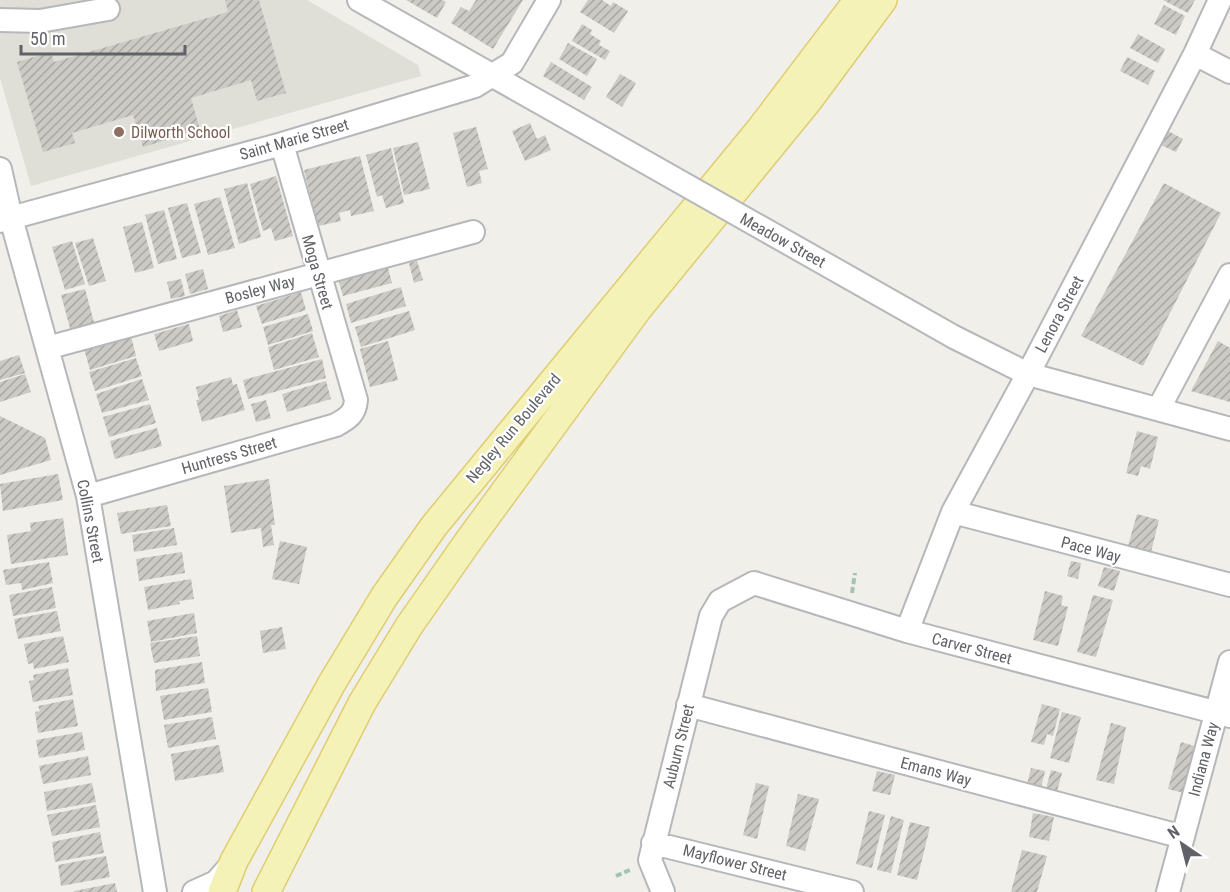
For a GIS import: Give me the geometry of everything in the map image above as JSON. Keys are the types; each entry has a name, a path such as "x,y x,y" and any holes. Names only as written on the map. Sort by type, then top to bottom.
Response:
{"main road":[{"name":"Negley Run Boulevard","path":"222,892 234,861 332,683 384,597 434,526 761,128 858,0"},
{"name":"Negley Run Boulevard","path":"266,892 362,703 409,626 638,309 808,102 883,0"}],"street":[{"name":"Saint Marie Street","path":"5,220 282,144 476,86 512,63 549,0"},
{"name":"Lenora Street","path":"907,631 953,512 1028,374 1195,54 1220,0"},
{"name":"Meadow Street","path":"367,2 954,337 1028,374 1160,408 1230,429"},
{"path":"0,20 40,21 108,9"},
{"path":"1195,54 1230,72"},
{"name":"Moga Street","path":"282,144 356,400"},
{"name":"Collins Street","path":"0,169 5,220 46,348 88,496 153,886 194,892 216,882 234,861"},
{"name":"Bosley Way","path":"46,348 473,231"},
{"path":"1160,408 1230,274"},
{"name":"Huntress Street","path":"88,496 336,424 352,415 356,400"},
{"name":"Pace Way","path":"953,512 1230,585"},
{"name":"Carver Street","path":"720,601 754,583 907,631 1223,714"},
{"name":"Auburn Street","path":"663,892 650,860 653,843 711,616 720,601"},
{"name":"Indiana Way","path":"1168,892 1183,837 1223,714 1230,662"},
{"name":"Emans Way","path":"688,705 1183,837"},
{"name":"Mayflower Street","path":"653,843 852,892"}],"path":[{"path":"852,594 855,573"},
{"path":"616,876 634,868"}],"shaded area":[{"name":"Dilworth School","path":"0,0 307,0 418,65 421,76 31,186 0,78"}],"building":[{"path":"225,0 259,0 286,93 257,101 251,80 191,98 200,130 143,147 133,115 72,133 75,143 43,152 17,62 51,52 54,62 228,12"},
{"path":"406,0 442,0 446,2 437,18"},
{"path":"476,0 523,0 493,49 451,23 461,7 469,11"},
{"path":"588,0 602,0 611,6 613,2 628,11 614,33 580,12"},
{"path":"1163,0 1195,0 1188,13"},
{"path":"1164,5 1185,16 1176,35 1154,24"},
{"path":"582,24 592,30 590,34 601,41 599,45 610,51 605,60 572,41"},
{"path":"1138,34 1165,49 1158,63 1130,48"},
{"path":"568,43 597,59 587,76 559,59"},
{"path":"1127,57 1155,71 1148,85 1120,71"},
{"path":"551,62 592,87 584,100 543,76"},
{"path":"620,74 636,83 622,107 606,97"},
{"path":"530,123 537,139 545,135 551,150 525,161 512,131"},
{"path":"476,127 488,169 479,171 482,183 467,187 453,133"},
{"path":"1168,131 1183,139 1176,152 1161,145"},
{"path":"418,142 430,189 404,195 393,148"},
{"path":"391,148 404,203 386,208 382,195 377,197 366,155"},
{"path":"360,156 374,211 351,216 350,210 339,213 341,221 318,226 304,170"},
{"path":"276,176 293,236 275,241 271,228 263,231 250,184"},
{"path":"247,183 261,237 239,244 224,189"},
{"path":"1164,183 1221,213 1143,366 1081,336"},
{"path":"220,197 235,248 208,255 194,204"},
{"path":"187,203 201,253 182,258 168,208"},
{"path":"164,210 177,259 158,264 145,215"},
{"path":"142,222 154,268 135,273 123,227"},
{"path":"93,238 106,281 89,286 75,243"},
{"path":"72,241 85,284 65,290 52,247"},
{"path":"417,261 423,280 414,283 409,263"},
{"path":"387,264 392,283 343,296 338,279"},
{"path":"203,269 208,289 190,294 185,274"},
{"path":"181,279 185,296 171,299 167,282"},
{"path":"401,287 406,306 351,323 346,304"},
{"path":"85,289 95,326 71,332 61,295"},
{"path":"301,292 306,310 262,324 256,306"},
{"path":"237,310 242,327 223,332 219,316"},
{"path":"409,311 415,330 361,347 355,327"},
{"path":"308,314 313,331 268,345 263,327"},
{"path":"189,324 193,341 159,351 154,334"},
{"path":"312,333 319,357 274,370 268,347"},
{"path":"131,336 136,356 90,370 84,349"},
{"path":"388,341 398,380 370,387 360,349"},
{"path":"1218,341 1230,348 1230,402 1191,391"},
{"path":"19,355 25,373 0,380 0,361"},
{"path":"136,358 142,376 95,391 89,372"},
{"path":"322,359 326,378 248,399 243,380"},
{"path":"25,374 31,392 0,402 0,382"},
{"path":"231,377 233,385 237,384 245,410 202,422 196,400 199,400 196,387"},
{"path":"142,379 149,400 102,413 96,394"},
{"path":"326,381 331,399 287,412 282,394"},
{"path":"266,400 271,418 256,422 251,404"},
{"path":"150,404 156,423 109,437 103,417"},
{"path":"0,416 45,438 51,460 0,475"},
{"path":"157,428 162,446 115,459 110,441"},
{"path":"1137,431 1158,437 1150,469 1141,466 1138,476 1126,473"},
{"path":"58,474 63,500 3,511 0,484"},
{"path":"269,479 275,525 271,525 274,545 263,547 261,528 231,533 224,486"},
{"path":"167,505 171,526 121,534 117,513"},
{"path":"1137,514 1159,520 1151,552 1128,546"},
{"path":"63,518 68,555 11,564 7,535 31,531 30,523"},
{"path":"174,528 177,545 134,552 132,535"},
{"path":"280,541 307,547 299,584 272,579"},
{"path":"182,552 185,573 139,581 136,559"},
{"path":"1071,561 1081,563 1078,579 1067,576"},
{"path":"49,562 53,583 22,590 21,583 6,585 3,570"},
{"path":"1104,567 1120,571 1114,591 1098,586"},
{"path":"191,579 194,599 148,610 144,587"},
{"path":"52,587 56,608 13,616 9,595"},
{"path":"1045,591 1063,596 1061,605 1068,607 1058,646 1033,640"},
{"path":"1093,595 1113,600 1096,657 1077,652"},
{"path":"57,611 61,631 18,639 14,619"},
{"path":"194,613 197,633 151,642 147,621"},
{"path":"282,627 286,649 263,653 260,631"},
{"path":"63,636 69,662 34,669 33,663 28,664 24,644"},
{"path":"197,636 200,656 154,663 150,643"},
{"path":"202,662 205,683 156,691 155,670"},
{"path":"68,668 73,695 33,702 29,681 34,680 33,675"},
{"path":"208,688 212,712 164,720 160,696"},
{"path":"73,699 78,726 38,733 35,712 40,711 38,706"},
{"path":"1042,704 1060,709 1053,736 1047,734 1044,745 1031,742"},
{"path":"1062,712 1081,717 1069,763 1050,758"},
{"path":"212,717 216,739 168,748 164,725"},
{"path":"1111,723 1126,727 1114,784 1096,780"},
{"path":"82,732 85,750 39,758 36,740"},
{"path":"1181,742 1201,748 1188,794 1168,789"},
{"path":"219,745 224,772 175,781 171,754"},
{"path":"88,756 91,775 43,784 39,766"},
{"path":"1031,768 1045,771 1041,788 1027,785"},
{"path":"1051,770 1062,773 1056,795 1045,792"},
{"path":"877,771 895,775 890,795 872,791"},
{"path":"92,783 96,802 47,811 44,792"},
{"path":"756,783 769,786 757,839 743,835"},
{"path":"798,794 819,799 805,851 786,846"},
{"path":"96,805 100,827 52,836 47,815"},
{"path":"869,811 885,815 872,868 856,864"},
{"path":"1033,813 1054,817 1049,841 1029,837"},
{"path":"891,816 904,820 891,873 877,870"},
{"path":"910,822 930,827 917,880 897,875"},
{"path":"100,832 104,853 55,862 52,842"},
{"path":"1022,850 1047,856 1037,892 1011,892"},
{"path":"106,856 110,877 61,886 58,865"},
{"path":"115,883 117,892 74,892 74,891"}],"place":[{"name":"Dilworth School","path":"119,132"}]}
